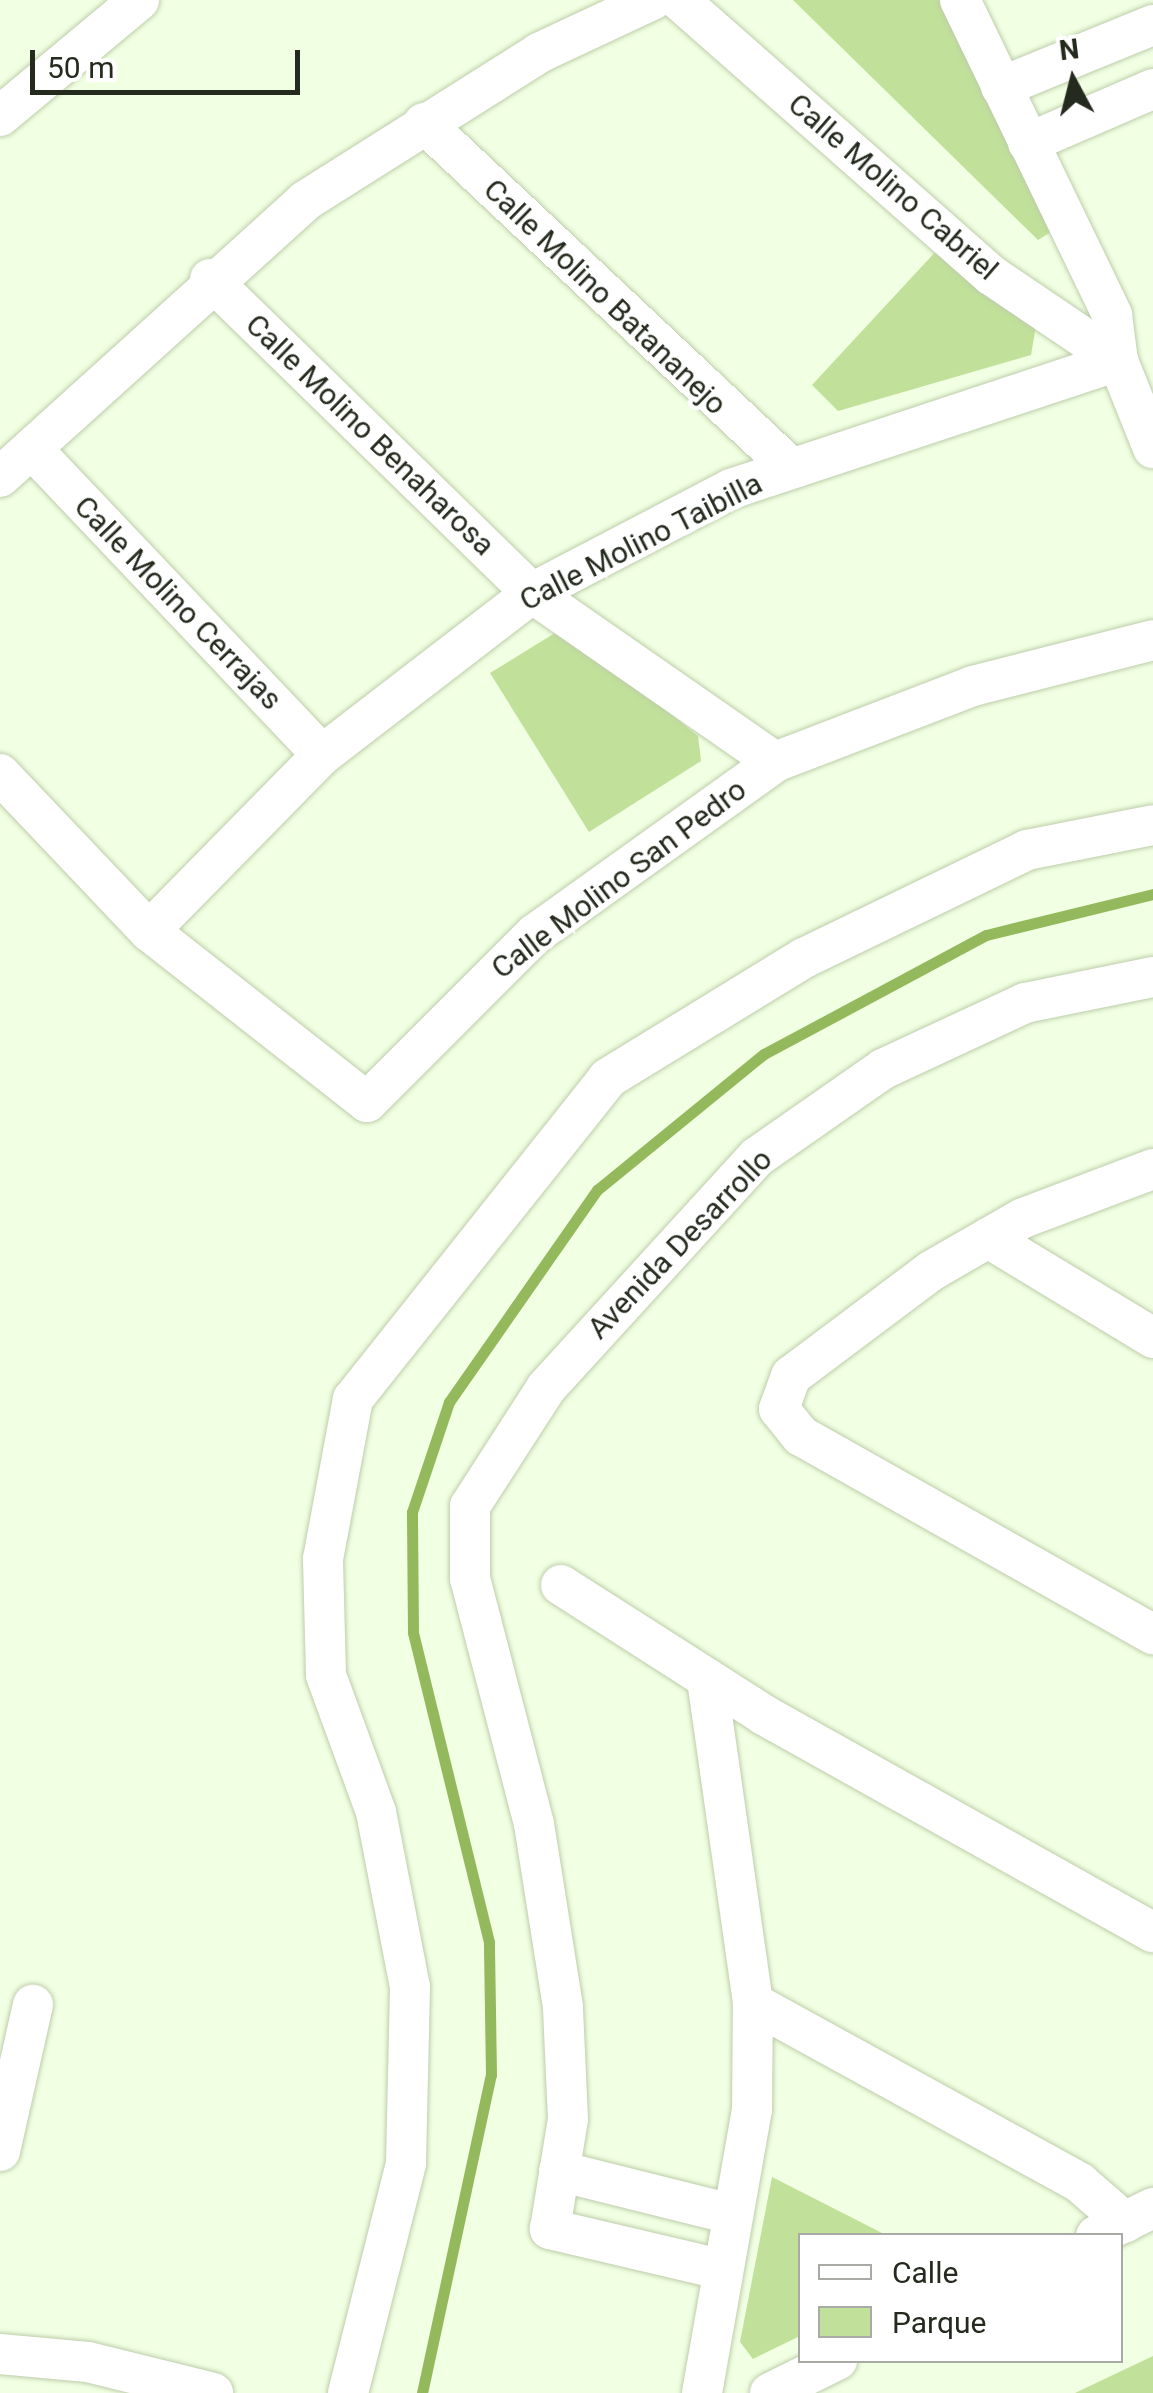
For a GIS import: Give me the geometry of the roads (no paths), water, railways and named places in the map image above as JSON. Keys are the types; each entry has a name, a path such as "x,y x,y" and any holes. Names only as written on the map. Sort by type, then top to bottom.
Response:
{"street":[{"path":"0,116 139,0"},
{"path":"0,477 210,280 305,201 424,122 652,0"},
{"name":"Calle Molino Cabriel","path":"679,0 991,275 1118,360"},
{"path":"960,0 1112,315 1118,360 1153,448"},
{"path":"1001,87 1153,25"},
{"path":"1028,143 1153,89"},
{"name":"Calle Molino Batananejo","path":"424,122 790,468"},
{"name":"Calle Molino Benaharosa","path":"210,280 532,594 775,762"},
{"name":"Calle Molino Taibilla","path":"149,931 322,755 532,594 790,468 1020,400 1118,360"},
{"name":"Calle Molino Cerrajas","path":"33,450 322,755"},
{"name":"Calle Molino San Pedro","path":"0,774 149,931 356,1098 378,1099 536,934 775,762 973,686 1153,640"},
{"path":"348,2393 406,2163 410,1987 376,1812 326,1675 323,1559 353,1399 608,1078 804,958 1027,850 1153,825"},
{"name":"Avenida Desarrollo","path":"720,2269 550,2229 568,2119 560,1988 534,1824 470,1579 470,1506 546,1388 757,1157 883,1068 1025,1003 1153,978"},
{"path":"1153,1169 988,1238 841,1334 791,1376 780,1409 802,1436 1153,1634"},
{"path":"988,1238 1153,1338"},
{"path":"561,1585 707,1678 1153,1932"},
{"path":"702,2393 720,2269 752,2110 753,2004 707,1678"},
{"path":"753,2004 1080,2183 1125,2222"},
{"path":"0,2152 32,2005"},
{"path":"559,2171 732,2214"},
{"path":"0,2354 88,2362 213,2393"},
{"path":"770,2393 831,2363"}],"waterway":[{"path":"422,2393 491,2075 489,1942 413,1632 412,1512 449,1402 597,1190 764,1054 986,935 1153,894"}]}
